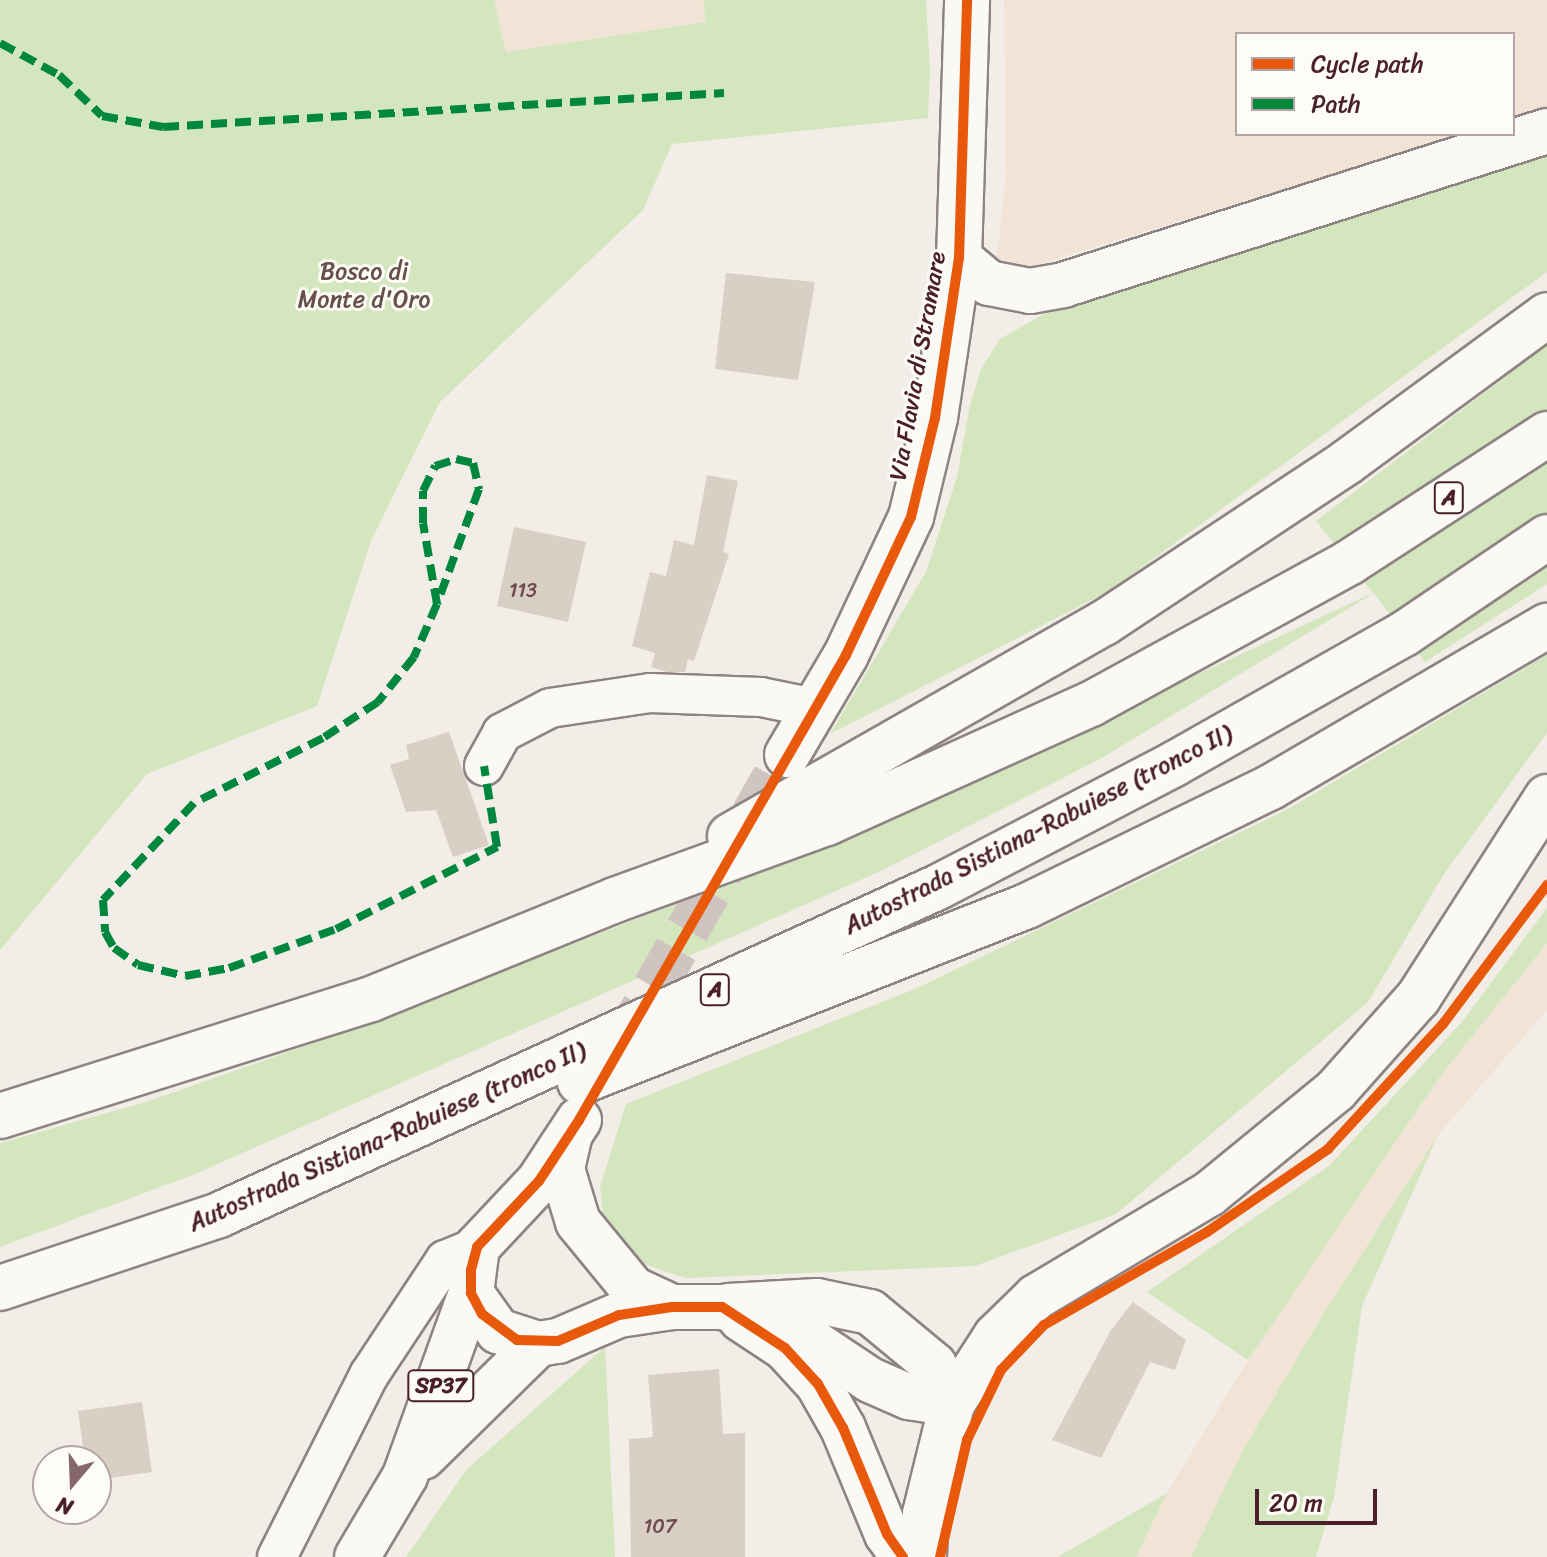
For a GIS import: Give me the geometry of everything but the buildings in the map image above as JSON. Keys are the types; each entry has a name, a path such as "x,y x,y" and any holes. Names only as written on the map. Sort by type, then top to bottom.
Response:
{"main road":[{"name":"Via Flavia di Stramare","path":"787,755 872,604 911,517 935,418 959,258 967,0"},
{"path":"959,258 989,283 1030,291 1063,285 1547,131"},
{"path":"615,900 1104,623 1347,462 1547,315"},
{"name":"A","path":"0,1116 371,999 615,900 827,823 1077,710 1350,562 1547,434"},
{"name":"Autostrada Sistiana-Rabuiese (tronco II)","path":"0,1288 219,1215 938,887 1174,764 1404,634 1547,537"},
{"path":"352,1154 590,1079 1027,906 1271,787 1547,626"},
{"path":"924,1557 925,1514 952,1404 987,1347 1036,1297 1209,1194 1336,1090 1418,998 1547,797"},
{"path":"477,1247 510,1215 574,1129 562,1169 578,1222 603,1258 633,1289 672,1307"},
{"path":"510,1215 533,1209 578,1222"},
{"name":"SP37","path":"357,1557 405,1476 471,1293 477,1247"},
{"name":"SP37","path":"405,1476 475,1401 558,1338 602,1299 603,1258"},
{"path":"471,1293 498,1331 558,1338 619,1315 672,1307 722,1307 789,1326 870,1380 909,1397 952,1404"},
{"path":"722,1307 785,1348 818,1384 843,1428 887,1534 903,1557"}],"street":[{"path":"484,766 502,733 550,708 650,693 761,697 814,708"},
{"path":"277,1557 369,1375 445,1260 477,1247"}],"shaded area":[{"path":"494,0 703,0 706,22 506,52"},
{"path":"1004,0 1547,0 1547,108 1515,117 1515,32 1235,32 1235,136 1456,136 1023,269 997,258 1006,175"},
{"path":"1547,943 1547,1010 1438,1135 1324,1313 1243,1450 1191,1557 1136,1557 1167,1493 1248,1360 1441,1075"}],"green space":[{"name":"Bosco di Monte d'Oro","path":"0,0 494,0 506,52 706,22 703,0 926,0 930,70 928,118 672,144 643,210 439,403 371,541 317,706 147,774 0,950"},
{"path":"1547,154 1547,272 1109,591 830,734 926,572 957,477 970,405 981,369 1000,339 1051,310"},
{"path":"1547,345 1547,584 1425,662 1374,593 1100,759 881,871 195,1174 0,1247 0,1143 146,1102 373,1022 673,905 879,822 1373,593 1316,521"},
{"path":"1547,655 1547,733 1444,874 1368,1002 1116,1214 975,1266 685,1278 629,1259 605,1234 600,1187 626,1104 915,989 1290,808"},
{"path":"1547,908 1547,943 1441,1075 1248,1360 1147,1292 1329,1166 1461,1023"},
{"path":"1438,1135 1362,1306 1334,1497 1316,1557 1191,1557 1243,1450 1324,1313"},
{"path":"605,1347 615,1557 406,1557 467,1469"},
{"path":"1167,1493 1136,1557 1058,1557"}],"tunnel":[{"path":"622,1045 787,755"}],"marked path":[{"path":"0,43 59,75 102,116 163,127 724,93"},
{"path":"437,604 423,523 423,491 435,466 456,459 473,463 479,489 437,604 414,657 378,702 323,738 194,803 103,900 105,932 114,948 138,965 185,976 229,968 336,929 497,847 484,766"}],"cycle path":[{"path":"903,1557 887,1534 843,1428 818,1384 785,1348 722,1307 672,1307 619,1315 558,1341 517,1340 482,1314 471,1293 471,1270 477,1247 539,1181 579,1120 846,655 911,517 935,418 959,258 967,0"},
{"path":"940,1557 967,1440 1001,1370 1044,1325 1207,1232 1328,1149 1443,1024 1547,885"}]}
